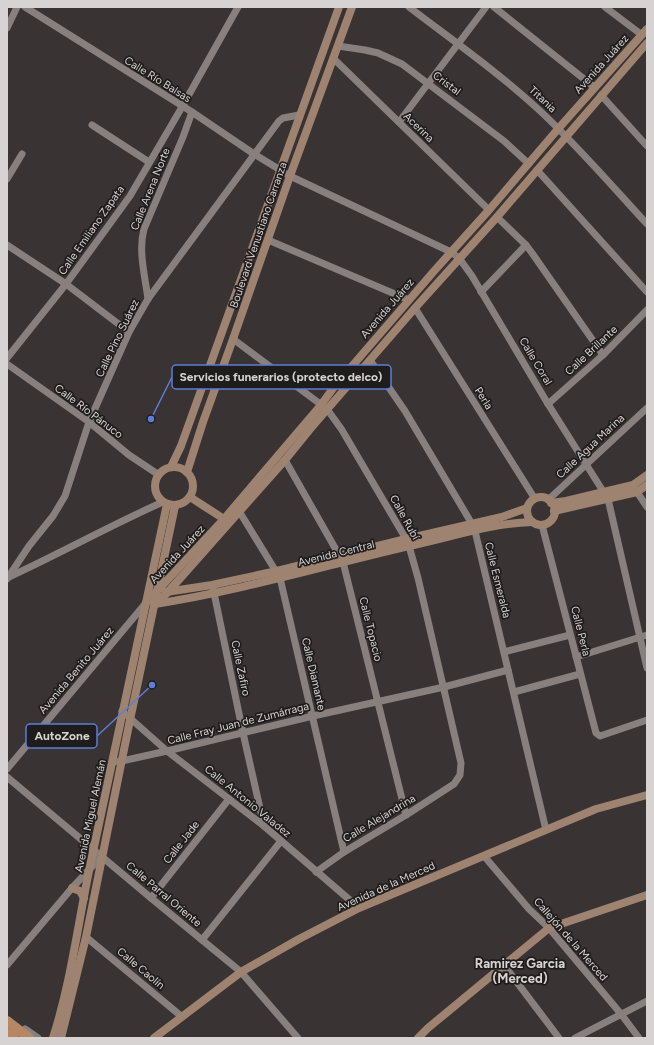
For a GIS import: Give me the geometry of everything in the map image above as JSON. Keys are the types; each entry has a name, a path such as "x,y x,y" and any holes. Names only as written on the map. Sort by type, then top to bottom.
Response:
{"main road":[{"name":"Boulevard Venustiano Carranza","path":"171,467 181,446 339,7"},
{"name":"Boulevard Venustiano Carranza","path":"187,472 203,422 290,176 352,7"},
{"name":"Avenida Juárez","path":"151,603 168,592 285,460 324,407 334,387 529,164 594,87 645,32"},
{"name":"Avenida Juárez","path":"153,592 224,519 324,407 370,360 497,217 647,43"},
{"path":"171,467 180,468 187,472 193,484 190,497 183,503 168,504 156,492 156,480 159,475 171,467"},
{"path":"635,488 647,475"},
{"path":"554,511 606,495 647,485"},
{"path":"550,501 554,511 551,520 542,525 532,522 528,518 527,508 535,499 544,498 550,501 570,500 606,495"},
{"path":"190,497 224,519"},
{"name":"Avenida Miguel Alemán","path":"61,1038 86,937 122,761 168,504"},
{"name":"Avenida Central","path":"473,528 527,508"},
{"name":"Avenida Central","path":"151,603 214,594 342,558 473,528 532,522"},
{"name":"Avenida Central","path":"153,592 168,592 278,575"},
{"name":"Avenida Miguel Alemán","path":"53,1038 60,1012 122,712 151,603"},
{"name":"Avenida de la Merced","path":"154,1038 181,1016 241,972 299,939 359,908 596,809 647,795"},
{"path":"72,888 80,891 84,898"},
{"path":"418,1038 428,1028 549,928 647,895"},
{"path":"7,1021 29,1038"},
{"path":"7,1033 14,1038"}],"street":[{"path":"7,28 17,7"},
{"name":"Calle Río Balsas","path":"24,7 192,112 280,170"},
{"path":"182,107 238,7"},
{"name":"Titania","path":"409,7 524,97 566,136 647,224"},
{"path":"399,122 486,7"},
{"path":"494,7 594,87"},
{"path":"605,7 645,32"},
{"name":"Cristal","path":"338,46 365,50 390,58 402,64 428,82 504,141 529,164"},
{"name":"Acerina","path":"334,59 489,210"},
{"path":"601,95 647,146"},
{"name":"Calle Emiliano Zapata","path":"7,358 66,284 122,207 182,107"},
{"name":"Calle Arena Norte","path":"148,299 141,249 144,229 192,112"},
{"name":"Calle Pino Suárez","path":"8,578 29,546 53,516 65,496 89,422 129,332 148,299 278,121 283,118 299,115"},
{"path":"92,125 149,162"},
{"path":"7,179 22,154"},
{"name":"Calle Coral","path":"280,170 451,252 459,258 548,404 606,495 647,668"},
{"path":"537,170 647,292"},
{"path":"497,217 526,245 603,355"},
{"path":"268,240 409,300"},
{"path":"7,245 66,284 129,332"},
{"path":"481,292 526,245"},
{"name":"Perla","path":"415,308 535,499"},
{"name":"Calle Brillante","path":"548,404 603,355 647,310"},
{"name":"Calle Rubí","path":"233,339 324,407 339,425 408,542 418,578 461,764 460,775 454,784"},
{"name":"Calle Esmeralda","path":"370,360 405,411 473,528 514,692 546,830"},
{"name":"Calle Río Pánuco","path":"7,364 89,422 129,455 159,475"},
{"name":"Calle Agua Marina","path":"550,501 587,463 647,408"},
{"name":"Calle Topacio","path":"285,460 342,558 406,815"},
{"path":"635,488 647,508"},
{"path":"8,578 129,517 168,504"},
{"name":"Calle Diamante","path":"239,511 278,575 344,852"},
{"name":"Calle Perla","path":"542,525 594,730 598,735 604,735 647,720"},
{"name":"Calle Zafiro","path":"212,585 264,826"},
{"name":"Avenida Benito Juárez","path":"7,769 151,603"},
{"path":"504,652 570,635"},
{"path":"576,657 647,635"},
{"name":"Calle Fray Juan de Zumárraga","path":"112,762 168,751 312,716 444,687 508,670"},
{"path":"514,692 580,674"},
{"name":"Calle Antonio Valadez","path":"122,712 168,751 264,826 359,908"},
{"name":"Calle Parral Oriente","path":"7,777 241,972 298,1038"},
{"name":"Calle Alejandrina","path":"316,872 344,852 454,784"},
{"name":"Calle Jade","path":"151,898 229,799"},
{"path":"202,940 281,841"},
{"path":"7,965 72,888 102,856"},
{"name":"Callejón de la Merced","path":"484,856 529,909 549,928 621,1014 639,1038"},
{"name":"Calle Caolín","path":"86,937 181,1016"},
{"path":"504,965 559,1038"},
{"path":"575,1038 647,1001"},
{"path":"7,1016 38,1038"}],"place":[{"name":"Servicios funerarios (protecto delco)","path":"151,419"},
{"name":"AutoZone","path":"152,685"}],"district":[{"name":"Ramirez Garcia (Merced)","path":"520,970"}]}
